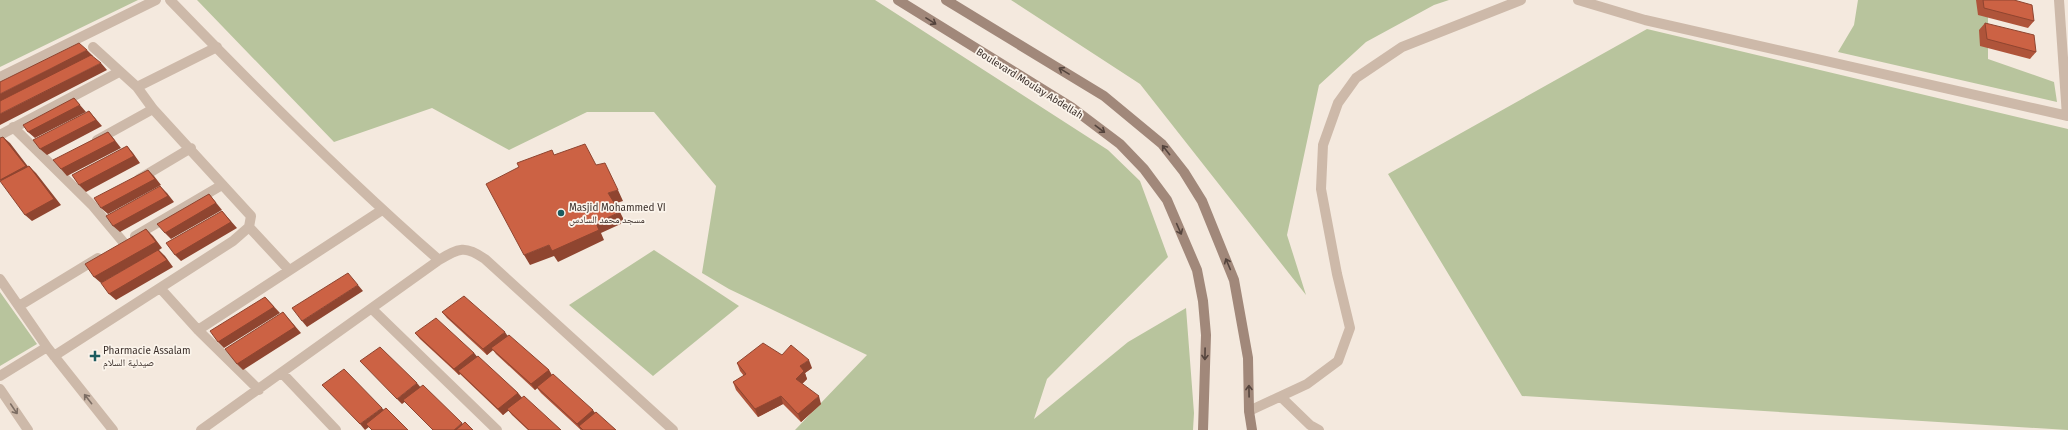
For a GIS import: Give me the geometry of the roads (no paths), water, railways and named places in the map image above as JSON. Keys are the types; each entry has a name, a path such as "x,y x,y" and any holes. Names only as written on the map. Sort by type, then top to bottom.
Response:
{"main road":[{"name":"Boulevard Moulay Abdellah","path":"898,0 1071,107 1120,144 1144,169 1166,200 1197,270 1203,301 1206,335 1203,430"},
{"path":"946,0 1104,96 1162,144 1184,172 1202,201 1234,280 1248,358 1249,411 1252,430"}],"street":[{"path":"0,77 156,0"},
{"path":"170,0 281,114 382,210 439,260"},
{"path":"1249,411 1307,384 1338,361 1350,328 1337,274 1321,189 1323,145 1338,103 1356,78 1402,48 1521,0"},
{"path":"1578,0 1645,20 2068,116 2059,0"},
{"path":"0,376 51,352 160,288 233,241 249,227 251,216 222,185 191,148 153,109 136,87 93,47"},
{"path":"136,87 217,47"},
{"path":"0,135 119,72"},
{"path":"92,143 153,109"},
{"path":"13,127 54,163 96,204 120,245 222,185"},
{"path":"132,183 191,148"},
{"path":"198,330 382,210"},
{"path":"249,227 289,270"},
{"path":"201,430 372,310 439,260 460,249 468,248 476,252 673,430"},
{"path":"19,306 104,255"},
{"path":"0,279 51,352 113,430"},
{"path":"160,288 198,330 259,390"},
{"path":"372,310 497,430"},
{"path":"282,373 335,430"},
{"path":"0,388 28,430"},
{"path":"1281,396 1310,424 1320,430"}],"place":[{"name":"Masjid Mohammed VI مسجد محمد السادس","path":"561,213"},
{"name":"Pharmacie Assalam صيدلية السلام","path":"95,356"}]}
